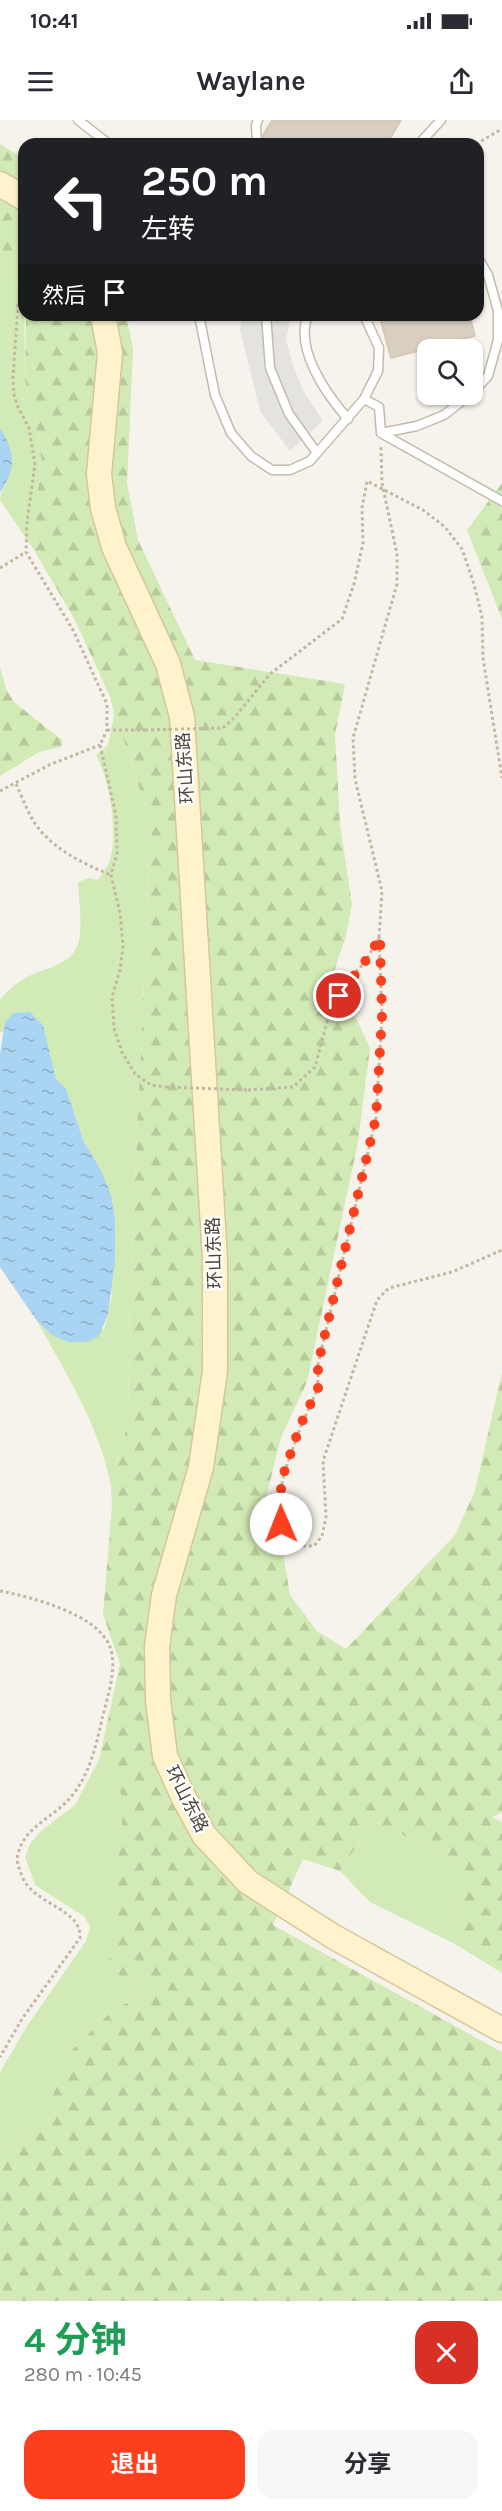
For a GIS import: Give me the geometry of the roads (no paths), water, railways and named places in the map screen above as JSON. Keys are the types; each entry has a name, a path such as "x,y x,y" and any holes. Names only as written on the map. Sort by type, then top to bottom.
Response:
{"street":[{"path":"0,184 18,194"},
{"name":"环山东路","path":"104,321 110,353 99,474 103,508 114,548 168,664 182,717 215,1259 214,1371 201,1467 164,1595 157,1647 158,1700 165,1756 204,1835 248,1882 333,1936 502,2030"}],"lane":[{"path":"78,120 101,138"},
{"path":"256,138 258,120"},
{"path":"424,138 441,120"},
{"path":"483,382 488,376 498,340 498,311 484,269"},
{"path":"201,321 215,395 231,433 251,456 272,470 290,470 310,461 364,399 378,371 379,348 367,321"},
{"path":"266,321 270,368 289,414 317,453"},
{"path":"305,321 306,345 316,375 330,398 348,419"},
{"path":"364,399 379,408 381,433"},
{"path":"381,433 417,426 444,415 457,405"},
{"path":"381,433 502,501"}],"water":[{"path":"0,428 9,445 12,461 9,476 0,493"},
{"path":"30,1012 43,1025 56,1079 66,1088 83,1140 102,1172 111,1195 115,1218 115,1262 108,1314 99,1336 87,1342 69,1342 53,1336 37,1321 0,1267 0,1054 5,1022 13,1013"}]}
